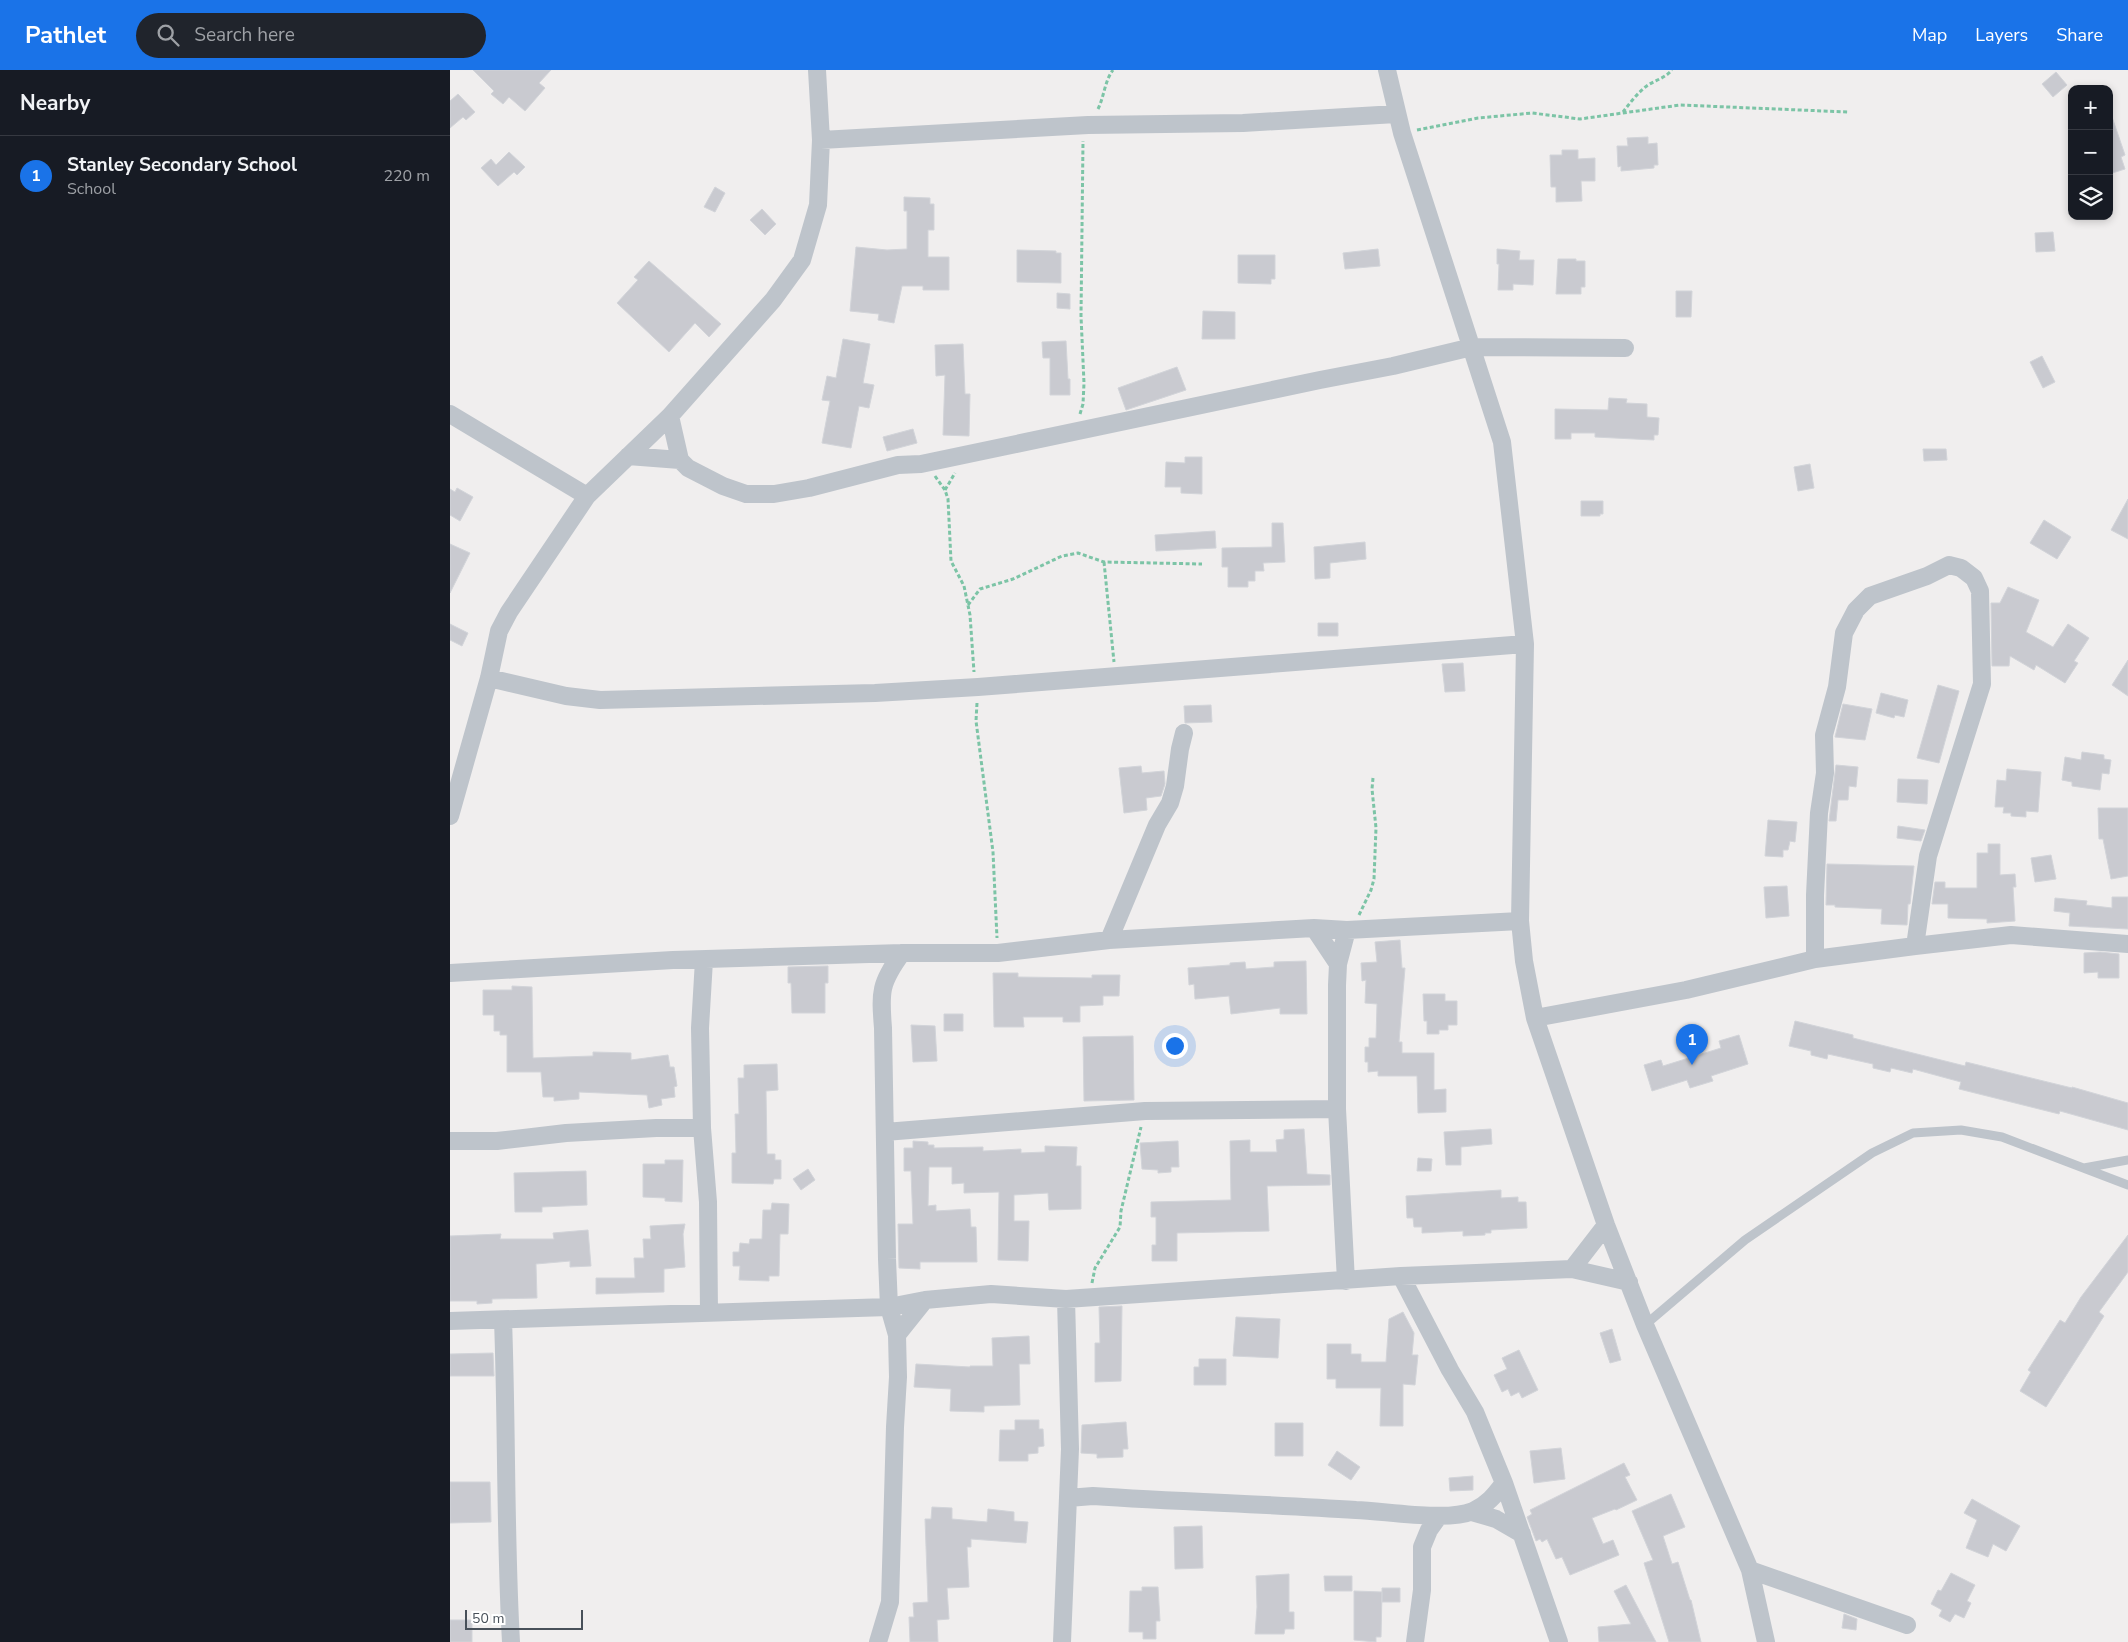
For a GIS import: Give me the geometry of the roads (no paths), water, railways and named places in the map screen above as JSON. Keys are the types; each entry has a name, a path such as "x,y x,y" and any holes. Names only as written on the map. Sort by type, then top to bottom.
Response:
{"street":[{"path":"450,816 489,678 500,631 508,612 587,496 670,416 773,300 802,260 818,204 821,140 818,70"},
{"path":"1387,70 1396,114 1502,442 1525,644 1520,921 1524,961 1535,1018 1606,1225 1628,1282 1750,1570 1766,1642"},
{"path":"821,140 1088,125 1243,123 1396,114"},
{"path":"670,416 680,460 688,468 723,486 746,494 774,494 809,488 898,465 921,464 1393,366 1472,347 1625,348"},
{"path":"450,414 587,496"},
{"path":"628,456 680,460"},
{"path":"1815,959 1815,895 1819,813 1825,773 1824,735 1837,687 1844,633 1856,610 1870,596 1927,576 1949,565 1961,568 1974,578 1980,591 1982,684 1928,856 1915,946"},
{"path":"489,678 566,696 600,700 875,693 978,687 1525,644"},
{"path":"1109,940 1157,825 1170,803 1175,786 1184,733"},
{"path":"450,972 902,953 998,953 1109,940 1314,928 1351,930 1520,921"},
{"path":"1314,928 1338,964"},
{"path":"1346,1281 1337,1109 1338,964 1351,930"},
{"path":"1535,1018 1686,990 1815,959 1915,946 2011,935 2128,944"},
{"path":"878,1642 890,1602 898,1377 897,1335 889,1307 882,992 887,973 902,953"},
{"path":"704,960 700,1028 702,1128 708,1202 709,1313"},
{"path":"885,1132 1145,1111 1337,1109"},
{"path":"450,1141 497,1141 566,1133 656,1128 702,1128"},
{"path":"1572,1269 1606,1225"},
{"path":"450,1321 889,1307 926,1300 991,1294 1066,1299 1089,1298 1401,1276 1469,1275 1572,1269 1628,1282"},
{"path":"1401,1276 1450,1370 1475,1412 1504,1483 1559,1642"},
{"path":"1062,1642 1070,1449 1066,1299"},
{"path":"897,1335 926,1300"},
{"path":"503,1320 508,1584 511,1642"},
{"path":"1472,1512 1489,1502 1504,1483"},
{"path":"1068,1498 1093,1496 1248,1503 1439,1516 1472,1512 1496,1519 1522,1534"},
{"path":"1415,1642 1422,1590 1422,1547 1429,1530 1439,1516"},
{"path":"1750,1570 1907,1625"}],"lane":[{"path":"1645,1325 1745,1240 1872,1153 1913,1133 1961,1130 2002,1137 2128,1185"},
{"path":"2084,1168 2128,1160"}],"place":[{"name":"Stanley Secondary School","path":"1692,1065"}]}
